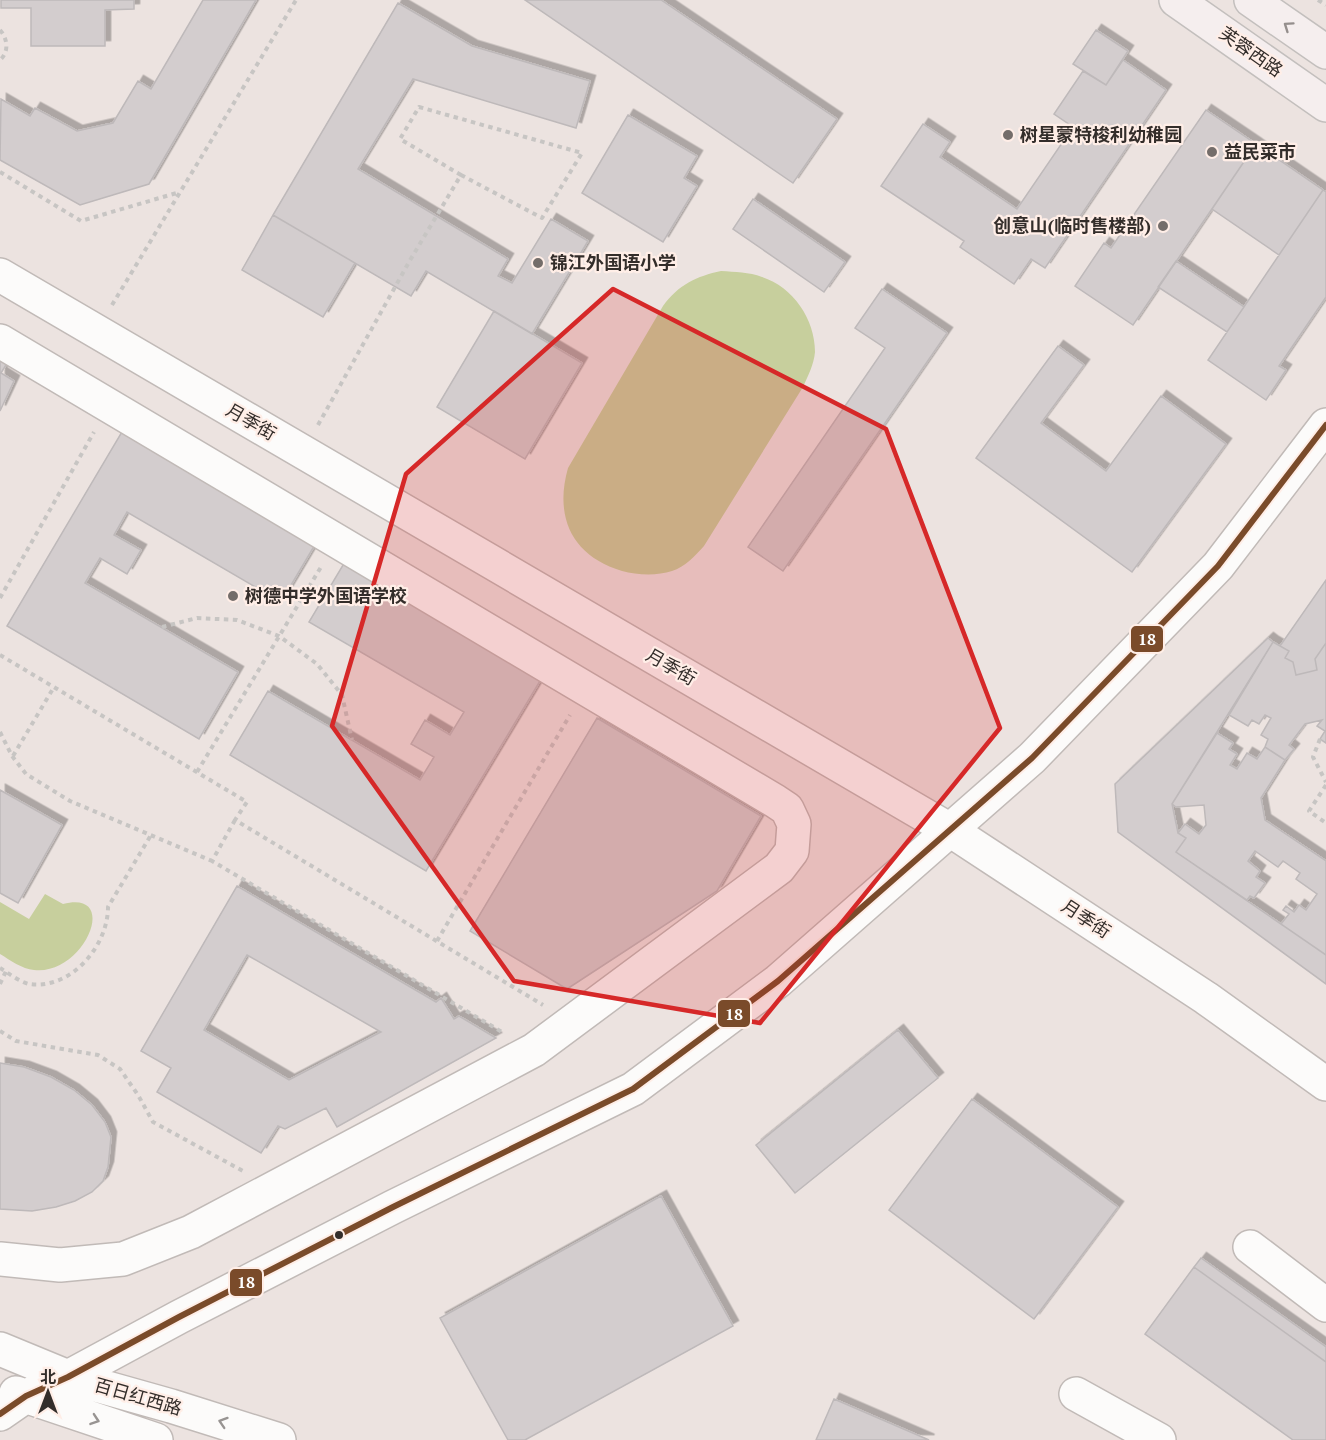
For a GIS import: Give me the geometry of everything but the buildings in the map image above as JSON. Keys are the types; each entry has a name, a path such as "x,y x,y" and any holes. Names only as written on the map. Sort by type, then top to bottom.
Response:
{"main road":[{"name":"芙蓉西路","path":"1176,0 1326,105"},
{"path":"1251,0 1326,52"}],"street":[{"name":"月季街","path":"0,275 950,830 1206,998 1326,1084"},
{"path":"0,341 787,809 794,824 792,851 779,868 534,1050 191,1232 123,1259 60,1265 0,1258"},
{"path":"9,1399 68,1377 382,1213 633,1089 778,981 1032,758 1218,566 1326,425"},
{"path":"1250,1247 1326,1305"},
{"name":"百日红西路","path":"0,1349 68,1377 279,1440"},
{"path":"1076,1394 1159,1440"},
{"name":"百日红西路","path":"9,1399 156,1440"}],"path":[{"path":"96,331 296,0"},
{"path":"1318,0 1326,5"},
{"path":"0,30 4,35 6,46 5,55 0,60"},
{"path":"419,107 582,153 542,218 461,175 400,139 419,107"},
{"path":"0,172 81,221 180,192"},
{"path":"303,452 409,262 461,175"},
{"path":"0,598 110,406"},
{"path":"197,772 337,540"},
{"path":"162,627 197,618 237,620 279,636 317,664 342,695 352,740"},
{"path":"0,654 247,802 212,861"},
{"path":"12,756 54,687"},
{"path":"437,941 586,688"},
{"path":"0,732 12,756 26,774 70,801 212,861 534,1050"},
{"path":"1320,739 1313,757 1326,784 1309,812 1326,823"},
{"path":"235,820 572,1022"},
{"path":"0,968 27,984 51,984 75,971 94,953 108,918 108,907 151,835"},
{"path":"0,984 6,971"},
{"path":"0,1031 16,1041 98,1055 120,1069 153,1122 275,1188"}],"highlighted area":[{"path":"613,289 886,429 1000,728 760,1023 514,981 332,726 406,474"}],"green space":[{"path":"721,271 762,277 783,288 792,296 806,316 811,328 815,352 812,365 803,387 701,550 681,567 666,573 647,574 622,571 590,555 579,545 571,532 564,503 564,486 568,468 663,306 675,292 689,282"},
{"path":"45,894 63,904 80,903 90,909 92,920 89,934 68,960 52,968 34,970 16,964 0,954 0,902 29,919"}],"transit line":[{"name":"18","path":"0,1414 26,1396 68,1377 393,1207 633,1089 778,981 1032,758 1218,566 1326,425"}],"place":[{"name":"树星蒙特梭利幼稚园","path":"1008,135"},
{"name":"益民菜市","path":"1212,152"},
{"name":"创意山(临时售楼部)","path":"1163,226"},
{"name":"锦江外国语小学","path":"538,263"},
{"name":"树德中学外国语学校","path":"233,596"}]}
